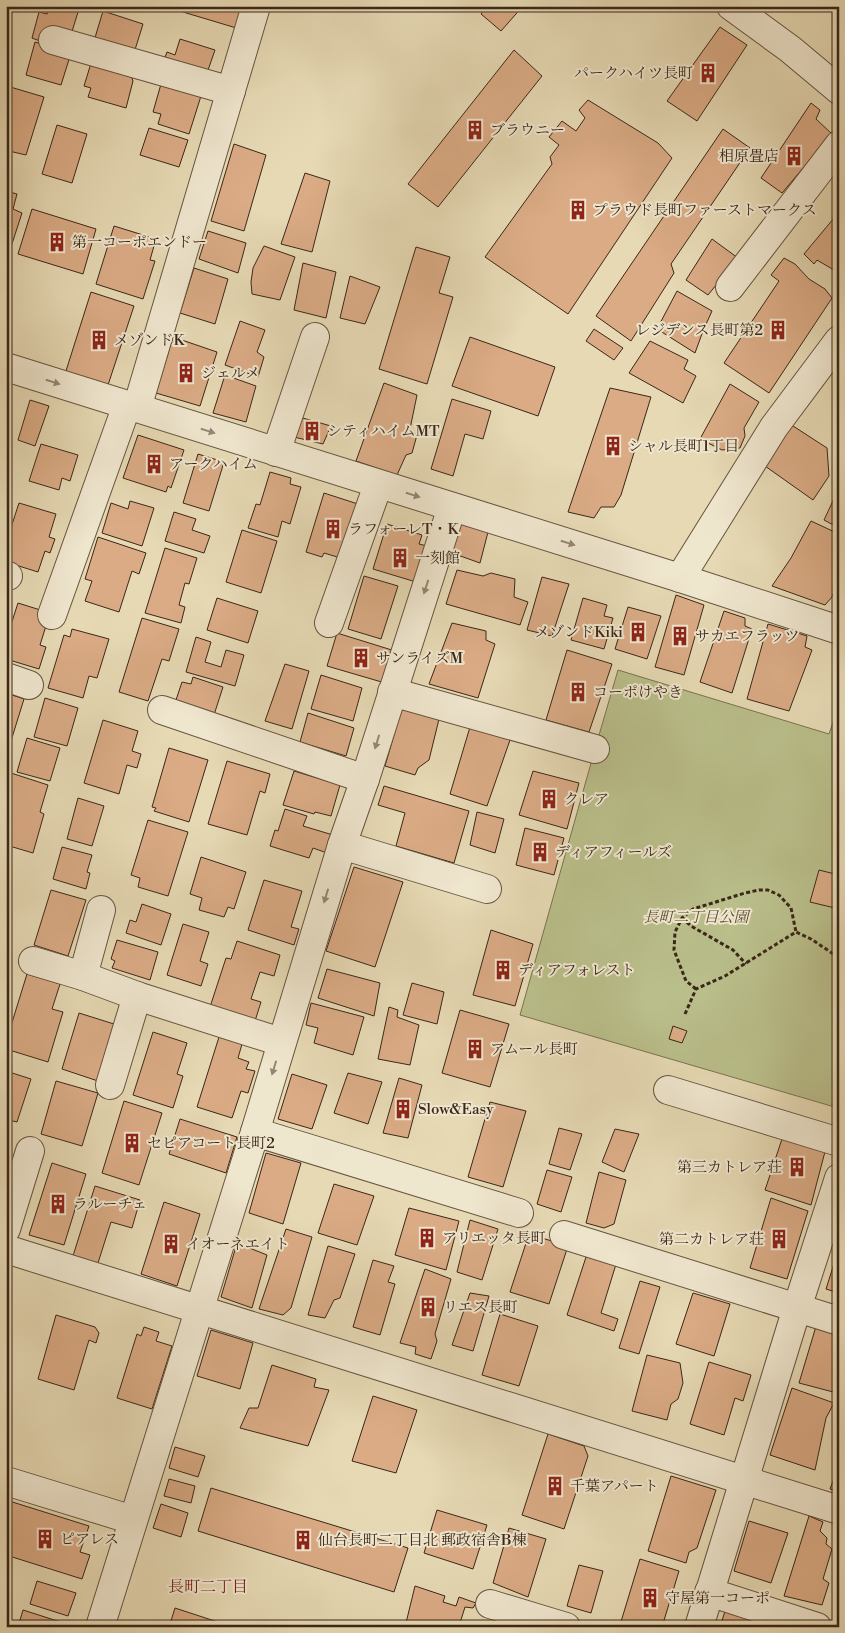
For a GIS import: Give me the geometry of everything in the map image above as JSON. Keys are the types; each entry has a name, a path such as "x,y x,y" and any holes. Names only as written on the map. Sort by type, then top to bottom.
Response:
{"street":[{"path":"52,615 132,407 256,6"},
{"path":"731,6 762,15 790,49 839,90"},
{"path":"54,40 231,91"},
{"path":"730,287 839,145"},
{"path":"276,452 315,337"},
{"path":"680,578 774,427 839,340"},
{"path":"6,367 680,578 839,630"},
{"path":"329,623 378,484"},
{"path":"100,1627 342,845 452,507"},
{"path":"392,692 594,749"},
{"path":"162,710 365,779"},
{"path":"342,845 488,889"},
{"path":"83,976 101,910"},
{"path":"33,961 281,1042"},
{"path":"110,1085 137,996"},
{"path":"668,1090 839,1142"},
{"path":"254,1132 519,1213"},
{"path":"6,1229 30,1151"},
{"path":"699,1627 797,1308 836,1193"},
{"path":"564,1235 839,1321"},
{"path":"6,1249 839,1510"},
{"path":"6,1481 133,1520"},
{"path":"709,1592 817,1627"},
{"path":"490,1604 566,1627"}],"path":[{"path":"696,989 686,981 674,950 675,932 682,918 693,909 745,893 768,890 779,895 791,908 796,932"},
{"path":"682,918 691,926 733,950 746,964"},
{"path":"796,932 811,939 834,955 839,952"},
{"path":"685,1014 696,989 726,976 796,932"}],"green space":[{"name":"長町二丁目公園","path":"618,670 829,734 839,705 838,1108 520,1015"}],"building":[{"path":"50,6 60,6 78,12 70,38 43,30 40,41 32,38 39,12 47,14"},
{"path":"163,6 250,6 243,30"},
{"path":"487,6 523,6 501,31 481,14"},
{"path":"103,11 143,24 134,53 94,41"},
{"name":"パークハイツ長町","path":"720,27 747,45 697,121 667,101"},
{"path":"180,39 215,50 207,73 164,60 167,52 175,55"},
{"path":"35,42 71,53 61,85 26,75"},
{"name":"ブラウニー","path":"514,50 542,76 438,207 408,184"},
{"path":"92,60 129,71 133,81 126,108 88,97 91,88 84,86"},
{"path":"161,84 201,96 189,134 158,124 161,114 153,112"},
{"path":"7,86 44,97 26,155 9,151 6,161"},
{"name":"プラウド長町ファーストマークス","path":"588,100 658,143 672,158 568,314 485,257 552,164 550,157 559,145 549,137 562,121 576,131 585,118 579,110"},
{"name":"相原畳店","path":"811,103 820,110 816,119 832,134 782,193 761,178"},
{"path":"57,125 87,134 72,183 42,174"},
{"path":"149,128 188,140 179,167 140,155"},
{"path":"723,129 750,148 671,264 674,273 631,341 596,316"},
{"path":"234,144 266,155 244,231 211,221"},
{"path":"305,173 330,181 312,252 281,244"},
{"path":"6,191 17,194 13,209 22,213 9,253 6,252"},
{"name":"第一コーポエンドー","path":"32,209 96,229 83,274 18,254"},
{"path":"839,212 839,273 817,260 814,264 804,254"},
{"path":"114,226 156,239 150,260 155,261 143,299 96,284"},
{"path":"208,231 246,243 238,273 199,259"},
{"path":"712,239 738,258 708,295 686,280"},
{"path":"264,246 295,257 280,300 252,294 253,268"},
{"path":"416,247 450,257 439,293 453,297 427,384 379,369"},
{"name":"レジデンス長町第2","path":"784,258 795,264 809,279 825,289 832,298 769,393 724,363 779,281 771,275"},
{"path":"303,263 336,272 326,318 294,310"},
{"path":"194,268 228,279 215,324 180,313"},
{"path":"350,276 380,287 365,324 340,318"},
{"path":"677,291 712,311 695,353 657,329"},
{"name":"メゾンドK","path":"91,292 134,306 107,388 65,374"},
{"path":"240,321 265,330 257,352 264,357 258,377 225,365"},
{"path":"594,329 623,348 614,360 586,341"},
{"name":"ジェルメ","path":"173,337 217,352 200,406 156,393"},
{"path":"470,337 555,367 538,416 452,386"},
{"path":"650,341 688,360 684,369 696,376 683,403 629,373"},
{"path":"225,375 256,386 246,422 213,413"},
{"path":"384,383 417,395 410,429 417,435 412,453 406,455 397,475 356,461"},
{"path":"730,384 759,402 744,428 745,436 740,448 722,450 700,439"},
{"name":"シャル長町1丁目","path":"610,388 651,397 621,495 614,507 601,507 594,518 568,512"},
{"path":"452,399 491,411 483,439 465,434 453,476 431,469"},
{"path":"30,400 49,406 35,446 18,440"},
{"name":"シティハイムMT","path":"299,417 331,426 323,444 294,437"},
{"path":"790,424 827,448 829,476 813,500 765,466"},
{"name":"アークハイム","path":"138,435 184,450 171,488 168,486 166,492 123,478"},
{"path":"41,444 78,455 70,481 62,478 59,490 29,481"},
{"path":"198,454 224,462 209,511 183,503"},
{"path":"270,472 291,478 290,484 301,487 290,524 282,521 278,537 248,528 256,504 260,505"},
{"path":"839,488 839,528 824,520"},
{"name":"ラフォーレT・K","path":"324,493 361,505 344,559 324,553 322,557 306,552"},
{"path":"130,501 154,508 142,546 102,533 111,503 128,509"},
{"path":"19,503 56,514 49,537 55,539 50,553 45,551 38,572 6,562 6,543"},
{"path":"174,512 196,519 192,530 210,536 204,553 165,541"},
{"path":"811,521 839,534 839,577 832,597 825,605 772,586 791,558"},
{"path":"461,523 488,532 480,563 452,553"},
{"name":"一刻館","path":"387,524 422,535 419,544 427,546 416,582 373,569"},
{"path":"242,530 277,541 261,593 226,582"},
{"path":"98,537 146,553 139,574 132,571 119,612 85,601 92,581 85,579"},
{"path":"165,548 197,558 189,584 185,583 179,605 185,607 181,623 145,613"},
{"path":"457,570 483,576 491,573 515,579 514,597 528,602 520,625 446,604"},
{"path":"364,576 398,586 381,639 348,629"},
{"path":"542,577 569,584 552,636 527,630"},
{"name":"サカエフラッツ","path":"676,595 704,605 684,675 655,667"},
{"path":"217,598 258,611 248,643 207,630"},
{"path":"583,598 607,605 604,616 613,618 604,649 571,640"},
{"path":"18,603 50,613 40,645 46,647 39,669 6,659 6,640"},
{"name":"メゾンドKiki","path":"628,607 661,616 647,659 615,649"},
{"path":"724,611 745,618 745,626 752,629 732,693 700,682"},
{"path":"142,618 179,629 169,661 162,659 148,701 119,692"},
{"path":"452,623 486,631 486,640 495,644 478,698 429,684"},
{"path":"768,624 807,636 805,647 812,650 789,711 747,699"},
{"path":"72,629 109,639 97,678 89,676 83,698 48,688 64,635 70,637"},
{"name":"サンライズM","path":"337,633 395,651 385,683 327,666"},
{"path":"196,637 211,642 205,662 221,667 226,650 244,655 235,686 186,672"},
{"name":"コーポけやき","path":"567,650 612,664 589,732 546,720"},
{"path":"285,664 309,671 292,729 265,721"},
{"path":"321,675 362,688 353,721 311,709"},
{"path":"193,677 223,687 213,718 174,706 182,682 191,684"},
{"path":"6,693 24,699 6,757"},
{"path":"45,698 78,708 67,746 34,737"},
{"path":"403,704 440,715 429,760 418,768 415,775 385,766"},
{"path":"308,713 354,728 346,756 300,742"},
{"path":"103,720 138,731 132,751 141,754 137,768 127,765 119,794 84,783"},
{"path":"470,727 510,740 487,806 450,794"},
{"path":"27,738 60,748 50,781 17,772"},
{"path":"169,748 208,760 189,822 154,811 156,808 152,807"},
{"path":"227,761 270,774 265,793 260,791 247,835 208,824"},
{"path":"294,771 340,785 331,816 315,812 314,814 283,805"},
{"name":"クレア","path":"533,771 579,783 567,829 519,815"},
{"path":"11,773 48,785 40,812 44,814 33,853 6,845 6,788"},
{"path":"384,786 469,811 454,863 396,846 405,813 378,805"},
{"path":"78,798 104,806 92,846 67,839"},
{"path":"285,809 307,816 303,826 333,835 327,853 313,848 309,858 270,846 275,830 278,831"},
{"path":"477,812 504,819 495,853 470,845"},
{"path":"148,820 188,832 168,896 138,887 140,878 131,875"},
{"name":"ディアフィールズ","path":"525,828 564,838 554,875 516,865"},
{"path":"62,847 92,855 87,872 90,873 86,889 53,879"},
{"path":"201,857 246,872 234,909 228,907 224,917 199,910 202,898 190,894"},
{"path":"354,867 403,882 375,967 326,951"},
{"path":"819,870 839,875 839,909 810,902"},
{"path":"264,880 302,891 291,927 299,929 294,945 248,930"},
{"path":"51,890 86,900 68,956 34,945"},
{"path":"142,904 171,914 161,945 126,933 130,920 136,922"},
{"path":"183,924 209,932 200,961 208,964 201,986 167,975"},
{"name":"ディアフォレスト","path":"491,930 533,944 515,1006 473,995"},
{"path":"117,940 158,952 150,980 112,968 115,961 111,959"},
{"path":"237,941 280,955 274,976 260,972 251,999 261,1002 255,1021 210,1007 226,958 231,959"},
{"path":"327,969 380,983 374,1016 318,998"},
{"path":"27,974 60,984 52,1009 63,1012 48,1062 6,1049 6,1042"},
{"path":"412,983 444,992 437,1024 403,1015"},
{"path":"311,1003 364,1017 353,1055 314,1043 318,1028 306,1025"},
{"path":"389,1007 398,1010 397,1017 419,1025 410,1065 378,1059"},
{"name":"アムール長町","path":"460,1010 509,1024 490,1087 442,1073"},
{"path":"79,1013 114,1024 108,1043 113,1045 101,1082 62,1069"},
{"path":"673,1026 687,1031 682,1043 669,1039"},
{"path":"153,1032 187,1043 177,1074 183,1076 173,1108 133,1095"},
{"path":"219,1037 242,1044 238,1058 249,1062 246,1069 255,1071 248,1093 241,1091 232,1118 197,1107"},
{"path":"6,1071 31,1079 17,1122 9,1120 6,1131"},
{"path":"348,1073 382,1082 368,1124 334,1113"},
{"path":"292,1074 327,1085 312,1129 278,1119"},
{"name":"Slow&Easy","path":"399,1078 422,1085 408,1138 383,1133"},
{"path":"56,1081 98,1093 82,1146 41,1134"},
{"name":"セピアコート長町2","path":"124,1101 162,1113 139,1185 102,1173"},
{"path":"490,1102 526,1111 503,1187 468,1177"},
{"path":"180,1119 237,1137 226,1173 169,1154"},
{"path":"559,1128 582,1134 570,1170 549,1164"},
{"path":"615,1129 639,1134 624,1172 602,1162"},
{"name":"第三カトレア荘","path":"784,1133 827,1144 811,1205 765,1190"},
{"path":"266,1153 301,1163 283,1224 249,1213"},
{"name":"ラルーチェ","path":"52,1163 86,1174 64,1245 29,1235"},
{"path":"547,1170 572,1177 561,1212 537,1204"},
{"path":"599,1172 626,1180 614,1224 604,1228 586,1223"},
{"path":"334,1184 374,1196 357,1245 318,1233"},
{"path":"95,1186 140,1200 132,1228 111,1222 97,1266 72,1259"},
{"name":"第二カトレア荘","path":"771,1198 808,1211 787,1279 750,1268"},
{"name":"イオーネエイト","path":"164,1202 200,1214 177,1286 141,1274"},
{"name":"アリエッタ長町","path":"409,1208 459,1221 446,1270 395,1255"},
{"path":"470,1220 498,1229 482,1280 457,1272"},
{"path":"286,1229 312,1237 291,1308 283,1315 259,1309"},
{"path":"529,1234 568,1246 549,1304 510,1292"},
{"path":"237,1243 267,1255 252,1308 221,1297"},
{"path":"328,1246 355,1254 340,1298 334,1300 325,1318 308,1315"},
{"path":"839,1248 839,1293 826,1289"},
{"path":"588,1251 617,1261 601,1313 618,1319 614,1331 567,1315"},
{"path":"373,1260 394,1266 388,1282 395,1284 380,1335 353,1327"},
{"name":"リエス長町","path":"425,1269 451,1279 435,1334 437,1341 431,1359 415,1354 416,1347 400,1343"},
{"path":"640,1281 660,1287 639,1354 619,1348"},
{"path":"470,1293 489,1296 473,1351 452,1345"},
{"path":"693,1293 730,1304 714,1356 676,1344"},
{"path":"500,1314 538,1326 519,1386 482,1375"},
{"path":"56,1315 95,1327 99,1333 96,1343 89,1340 74,1390 38,1379"},
{"path":"817,1323 839,1330 839,1388 837,1393 799,1383"},
{"path":"144,1327 159,1332 156,1341 172,1346 152,1409 117,1398 137,1334 141,1336"},
{"path":"211,1330 253,1343 240,1389 197,1376"},
{"path":"647,1355 680,1363 683,1383 678,1399 671,1404 667,1420 632,1411"},
{"path":"709,1362 751,1375 743,1401 735,1398 724,1435 690,1424"},
{"path":"272,1365 316,1379 314,1387 329,1390 308,1446 240,1428 249,1408 258,1408"},
{"path":"792,1388 834,1403 826,1418 815,1470 770,1455"},
{"path":"373,1396 417,1410 396,1473 352,1461"},
{"name":"千葉アパート","path":"548,1434 584,1446 588,1456 564,1529 522,1515"},
{"path":"175,1447 205,1456 198,1477 169,1468"},
{"path":"839,1465 839,1492 830,1489"},
{"path":"671,1476 716,1490 697,1548 689,1552 686,1563 648,1551"},
{"path":"169,1479 195,1486 191,1503 164,1496"},
{"name":"仙台長町二丁目北 郵政宿舎B棟","path":"211,1488 408,1548 394,1592 198,1531"},
{"name":"ピアレス","path":"6,1500 89,1526 80,1552 90,1555 82,1579 6,1555"},
{"path":"161,1504 188,1513 181,1537 153,1528"},
{"path":"437,1510 487,1525 473,1569 424,1553"},
{"path":"809,1516 823,1522 820,1531 827,1538 826,1544 832,1549 823,1579 829,1583 822,1605 784,1596"},
{"path":"749,1521 788,1533 771,1583 734,1571"},
{"path":"509,1528 546,1539 528,1597 493,1583"},
{"name":"守屋第一コーポ","path":"640,1559 679,1571 662,1627 625,1627 620,1625"},
{"path":"579,1565 603,1571 591,1613 567,1606"},
{"path":"37,1581 76,1593 68,1616 30,1604"},
{"path":"415,1586 445,1596 443,1602 456,1606 459,1597 476,1603 473,1608 465,1607 460,1623 461,1627 405,1627"},
{"path":"175,1608 233,1627 169,1627"},
{"path":"726,1608 762,1621 760,1627 720,1627"},
{"path":"23,1610 70,1625 69,1627 18,1627"}],"place":[{"name":"パークハイツ長町","path":"708,73"},
{"name":"ブラウニー","path":"475,130"},
{"name":"相原畳店","path":"794,156"},
{"name":"プラウド長町ファーストマークス","path":"578,210"},
{"name":"第一コーポエンドー","path":"57,242"},
{"name":"レジデンス長町第2","path":"778,330"},
{"name":"メゾンドK","path":"99,340"},
{"name":"ジェルメ","path":"186,373"},
{"name":"シティハイムMT","path":"312,431"},
{"name":"シャル長町1丁目","path":"613,446"},
{"name":"アークハイム","path":"154,464"},
{"name":"ラフォーレT・K","path":"333,529"},
{"name":"一刻館","path":"400,558"},
{"name":"メゾンドKiki","path":"638,632"},
{"name":"サカエフラッツ","path":"680,636"},
{"name":"サンライズM","path":"361,658"},
{"name":"コーポけやき","path":"578,692"},
{"name":"クレア","path":"549,799"},
{"name":"ディアフィールズ","path":"540,852"},
{"name":"ディアフォレスト","path":"503,970"},
{"name":"アムール長町","path":"475,1049"},
{"name":"Slow&Easy","path":"403,1109"},
{"name":"セピアコート長町2","path":"132,1143"},
{"name":"第三カトレア荘","path":"797,1167"},
{"name":"ラルーチェ","path":"58,1204"},
{"name":"アリエッタ長町","path":"427,1238"},
{"name":"第二カトレア荘","path":"779,1239"},
{"name":"イオーネエイト","path":"171,1244"},
{"name":"リエス長町","path":"428,1307"},
{"name":"千葉アパート","path":"555,1486"},
{"name":"ピアレス","path":"45,1539"},
{"name":"仙台長町二丁目北 郵政宿舎B棟","path":"303,1540"},
{"name":"守屋第一コーポ","path":"650,1598"}],"district":[{"name":"長町二丁目","path":"208,1587"}]}
